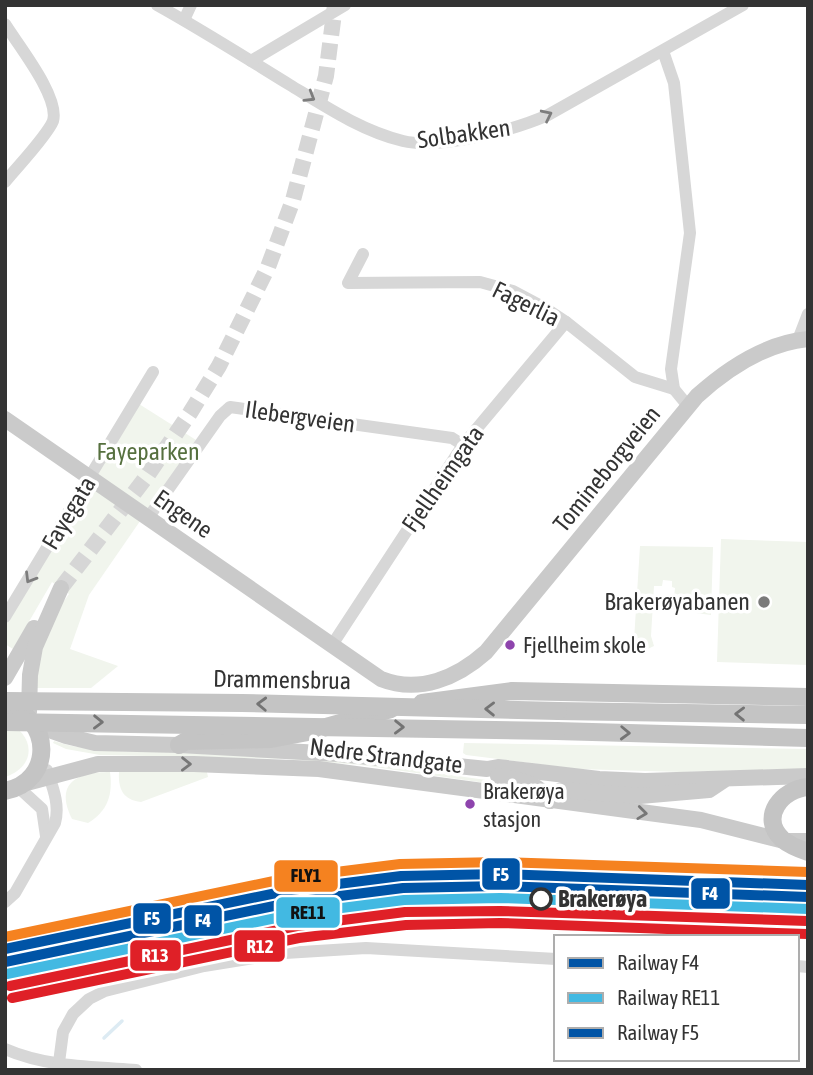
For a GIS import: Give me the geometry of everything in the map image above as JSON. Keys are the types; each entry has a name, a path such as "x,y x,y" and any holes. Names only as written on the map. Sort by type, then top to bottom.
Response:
{"highway":[{"path":"179,745 186,741 271,739 307,732 387,709 512,691 808,697"},
{"name":"Drammensbrua","path":"5,704 242,703 808,715"},
{"path":"5,704 32,722 41,740 41,757 35,773 16,788"},
{"name":"Drammensbrua","path":"5,722 808,738"},
{"path":"808,787 789,791 775,806 774,813 775,827 784,841 808,852"}],"main road":[{"path":"688,406 730,370 767,350 803,339"},
{"name":"Tomineborgveien","path":"266,599 381,679 404,686 416,686 447,677 471,664 503,633 688,406"},
{"name":"Engene","path":"5,419 266,599"},
{"path":"5,678 47,606 61,588 35,648 30,675 32,722"},
{"name":"Nedre Strandgate","path":"32,722 95,743 339,754 620,780 808,776"},
{"name":"Nedre Strandgate","path":"16,788 49,776 97,764 294,767 347,771 701,820 784,841 808,841"},
{"path":"487,769 495,776 533,785 550,801 554,794 562,790 628,796 653,795 709,790 726,779"}],"street":[{"name":"Solbakken","path":"157,5 358,126 406,142 445,141 505,131 531,122 663,51"},
{"path":"184,20 191,5"},
{"path":"251,61 345,5"},
{"path":"663,51 743,5"},
{"path":"5,24 43,84 55,109 52,123 5,182"},
{"name":"Tomineborgveien","path":"663,51 674,83 691,233 671,369 674,389 688,406"},
{"name":"Fagerlia","path":"363,254 348,283 480,282 513,291 566,322 635,377 674,389"},
{"path":"803,339 808,314"},
{"name":"Fjellheimgata","path":"332,645 463,445 566,322"},
{"name":"Fayegata","path":"5,617 153,372"},
{"name":"Ilebergveien","path":"148,518 220,416 230,407 452,438 463,445"},
{"path":"5,902 15,894 58,813 57,800 41,757"},
{"path":"16,788 42,809 46,836"},
{"path":"55,1068 63,1032 73,1014 89,999 105,991 204,967 285,953 366,948 554,959"},
{"path":"5,1049 55,1068 136,1070"}],"green space":[{"name":"Fayeparken","path":"139,404 196,440 89,595 70,649 118,666 91,688 37,688 38,663 45,638 69,594 52,582 13,649 5,644 5,626"},
{"name":"Brakerøyabanen","path":"721,539 808,542 808,665 717,662"},
{"path":"640,546 713,547 711,615 696,613 692,598 679,595 677,599 674,598 675,588 672,587 672,581 663,580 662,586 654,586 651,636 654,646 633,656"},
{"path":"5,721 22,734 29,750 23,765 5,777"},
{"path":"54,741 114,751 175,752 410,765 443,774 516,784 527,789 361,765 286,759 100,755 66,749 53,743"},
{"path":"464,743 808,749 808,769 681,772 577,769 466,755 463,753"},
{"path":"110,772 110,795 105,807 88,823 72,819 67,807 67,788 79,777"},
{"path":"119,772 207,772 208,777 141,802 130,799 123,793 119,784"}],"waterway":[{"path":"104,1038 122,1021"}],"tunnel":[{"path":"61,588 147,476 190,413 219,366 268,267 293,200 326,76 335,5"}],"railway":[{"path":"263,914 336,904 450,907"}],"rail line":[{"name":"F5","path":"5,949 291,890 401,876 500,874 808,885"},
{"name":"F4","path":"5,962 293,902 403,888 500,886 808,897"},
{"name":"RE11","path":"7,974 295,914 404,900 500,898 808,909"}],"transit line":[{"name":"FLY1","path":"5,937 288,878 400,864 501,862 808,872"},
{"name":"R13","path":"10,986 297,926 405,912 500,911 807,921"},
{"name":"R12","path":"12,998 299,938 406,925 500,923 807,934"}],"place":[{"name":"Brakerøyabanen","path":"764,602"},
{"name":"Fjellheim skole","path":"510,645"},
{"name":"Brakerøya stasjon","path":"470,804"},
{"name":"Brakerøya","path":"541,899"}]}
